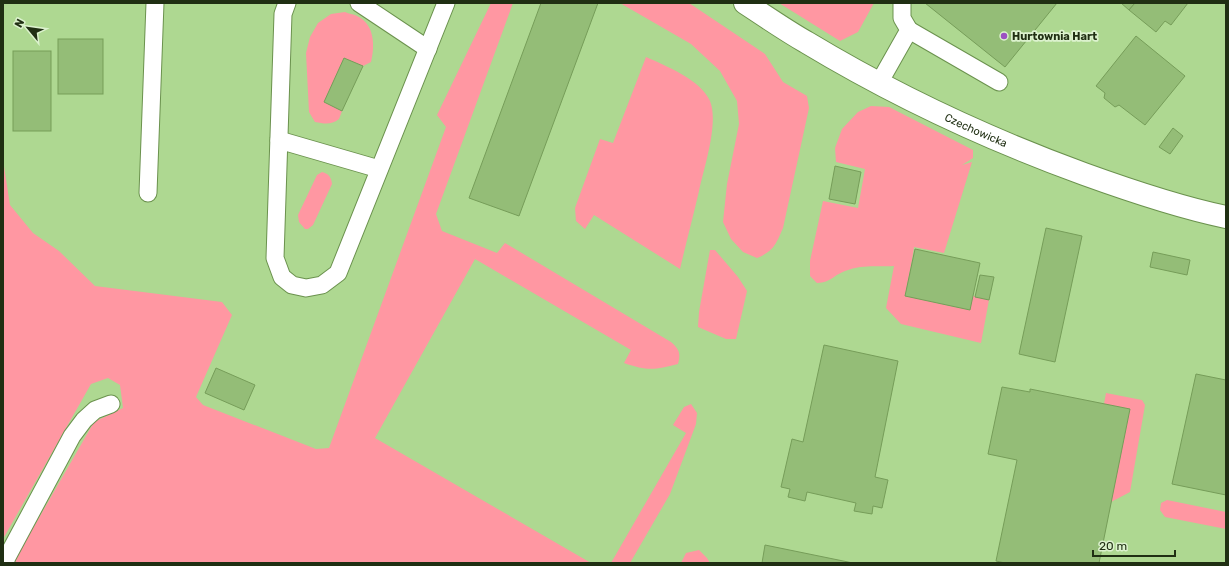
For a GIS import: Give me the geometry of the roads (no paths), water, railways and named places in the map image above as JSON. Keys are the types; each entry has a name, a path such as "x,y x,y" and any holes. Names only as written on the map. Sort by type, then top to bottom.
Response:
{"street":[{"name":"Czechowicka","path":"745,3 805,42 879,83 903,96 995,139 1058,165 1113,185 1172,203 1226,217"}],"lane":[{"path":"148,193 154,3"},
{"path":"287,3 283,14 275,258 282,277 292,285 306,288 322,285 338,273 446,3"},
{"path":"359,3 428,49"},
{"path":"902,3 902,18 909,30 999,82"},
{"path":"879,83 909,30"},
{"path":"279,140 379,169"},
{"path":"6,563 6,559 72,436 84,420 95,410 111,404"}],"place":[{"name":"Hurtownia Hart","path":"1004,36"}]}
